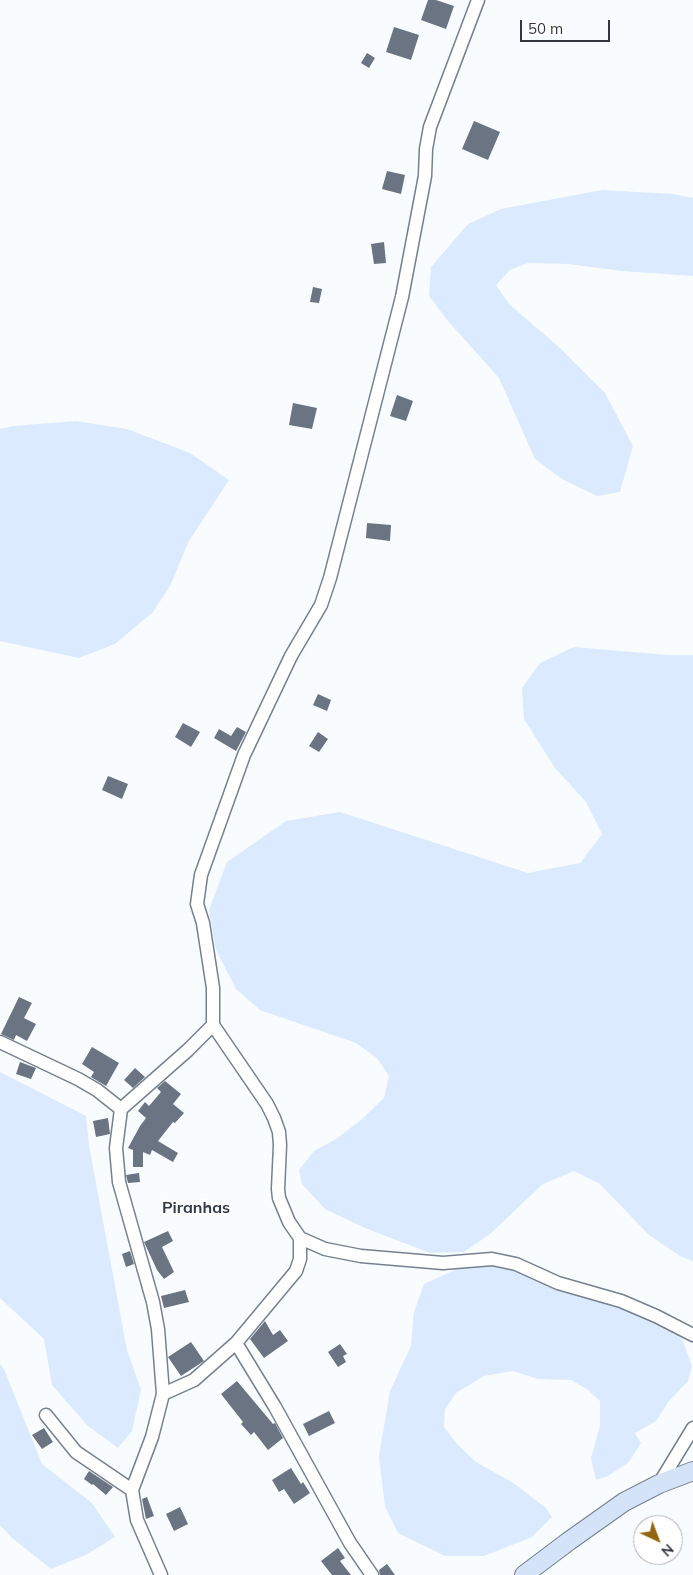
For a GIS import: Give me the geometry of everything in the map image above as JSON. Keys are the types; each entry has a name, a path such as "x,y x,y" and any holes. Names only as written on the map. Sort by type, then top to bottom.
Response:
{"street":[{"path":"478,0 430,127 426,149 425,176 402,297 330,578 321,605 292,656 244,755 201,875 197,904 203,923 213,988 213,1025 267,1104 274,1118 279,1132 280,1145 279,1198 289,1222 300,1238 325,1249 361,1256 443,1263 492,1260 516,1264 558,1283 621,1301 693,1335"},
{"path":"161,1575 137,1520 132,1490 152,1437 164,1394 158,1329 153,1302 119,1182 116,1148 121,1109 188,1050 213,1025"},
{"path":"0,1042 98,1090 121,1109"},
{"path":"164,1394 194,1380 236,1343 296,1271 300,1259 300,1238"},
{"path":"236,1343 275,1407 350,1542 372,1575"},
{"path":"46,1415 76,1452 132,1490"},
{"path":"659,1484 693,1428"},
{"path":"524,1575 624,1502 659,1484 693,1471"}],"shaded area":[{"path":"602,190 673,194 693,198 693,276 622,271 568,264 528,263 510,270 496,285 509,304 560,348 605,393 633,446 620,492 597,496 562,479 535,459 499,378 448,321 429,296 431,267 468,224 501,209"},
{"path":"76,421 127,429 190,453 229,480 189,541 170,586 153,612 115,644 79,658 0,641 0,429 13,426"},
{"path":"574,647 668,655 693,655 693,1261 680,1256 649,1235 600,1184 574,1171 543,1184 490,1234 464,1252 430,1253 365,1228 325,1209 302,1184 299,1170 314,1151 336,1139 361,1120 384,1098 389,1076 377,1058 356,1043 260,1010 236,989 216,950 209,910 227,862 286,821 340,812 528,873 580,863 602,834 586,802 555,768 524,719 522,688 540,663"},
{"path":"0,1072 86,1116 89,1146 127,1350 141,1390 132,1431 118,1448 88,1426 52,1385 44,1339 0,1298"},
{"path":"470,1263 509,1267 633,1310 676,1332 683,1341 692,1366 688,1381 669,1401 656,1421 635,1433 641,1443 629,1462 608,1476 596,1480 591,1458 600,1426 600,1401 587,1389 571,1380 538,1379 513,1371 484,1376 456,1393 445,1409 444,1427 457,1444 476,1462 515,1484 546,1508 552,1517 532,1537 484,1556 445,1556 398,1533 385,1507 379,1456 390,1391 411,1346 414,1312 424,1284"},
{"path":"0,1364 4,1369 42,1464 92,1503 115,1537 86,1555 51,1569 12,1538 0,1525"}],"building":[{"path":"428,0 436,0 454,6 446,29 421,20"},
{"path":"394,27 419,35 411,60 386,52"},
{"path":"367,53 375,58 369,68 361,63"},
{"path":"474,121 500,132 488,160 462,149"},
{"path":"387,171 405,175 401,194 382,189"},
{"path":"384,242 386,263 374,264 371,244"},
{"path":"313,287 322,289 319,303 310,302"},
{"path":"397,395 413,401 406,421 390,416"},
{"path":"293,403 317,408 312,429 289,425"},
{"path":"367,523 391,525 390,541 366,538"},
{"path":"318,694 331,700 327,711 313,705"},
{"path":"183,723 200,732 191,747 175,737"},
{"path":"237,727 246,732 236,751 214,738 219,729 231,736"},
{"path":"318,732 328,739 319,752 309,746"},
{"path":"108,776 128,784 122,799 102,790"},
{"path":"19,997 32,1003 24,1018 36,1024 27,1041 16,1035 14,1040 1,1034"},
{"path":"92,1047 119,1063 106,1086 91,1077 94,1072 82,1064"},
{"path":"20,1062 36,1068 31,1079 16,1074"},
{"path":"135,1068 145,1077 133,1088 124,1080"},
{"path":"165,1081 181,1094 173,1104 184,1113 175,1123 173,1122 158,1141 178,1153 173,1162 152,1150 150,1155 143,1152 143,1167 133,1167 133,1150 128,1148 146,1118 138,1111 145,1102 149,1106 161,1092 157,1088"},
{"path":"108,1118 110,1134 96,1137 93,1121"},
{"path":"139,1173 140,1182 128,1183 126,1175"},
{"path":"168,1231 173,1241 162,1247 174,1272 164,1279 157,1270 144,1242"},
{"path":"130,1251 134,1264 126,1267 122,1254"},
{"path":"185,1290 189,1302 164,1308 161,1296"},
{"path":"265,1321 273,1335 280,1330 288,1341 264,1358 250,1339"},
{"path":"191,1342 204,1361 181,1376 168,1357"},
{"path":"340,1344 347,1354 343,1356 346,1362 338,1367 328,1352"},
{"path":"237,1381 273,1424 275,1423 283,1438 268,1450 254,1432 251,1435 241,1424 243,1422 221,1394"},
{"path":"329,1411 335,1423 309,1436 303,1424"},
{"path":"44,1428 53,1442 42,1449 32,1435"},
{"path":"291,1468 301,1484 303,1482 310,1493 294,1504 284,1489 279,1492 272,1480"},
{"path":"89,1471 113,1487 106,1495 84,1479"},
{"path":"147,1497 154,1516 146,1519 142,1499"},
{"path":"180,1507 188,1524 174,1531 166,1514"},
{"path":"338,1548 345,1558 340,1561 351,1575 332,1575 321,1561"},
{"path":"387,1564 395,1575 380,1575 379,1570"}],"district":[{"name":"Piranhas","path":"196,1208"}]}
